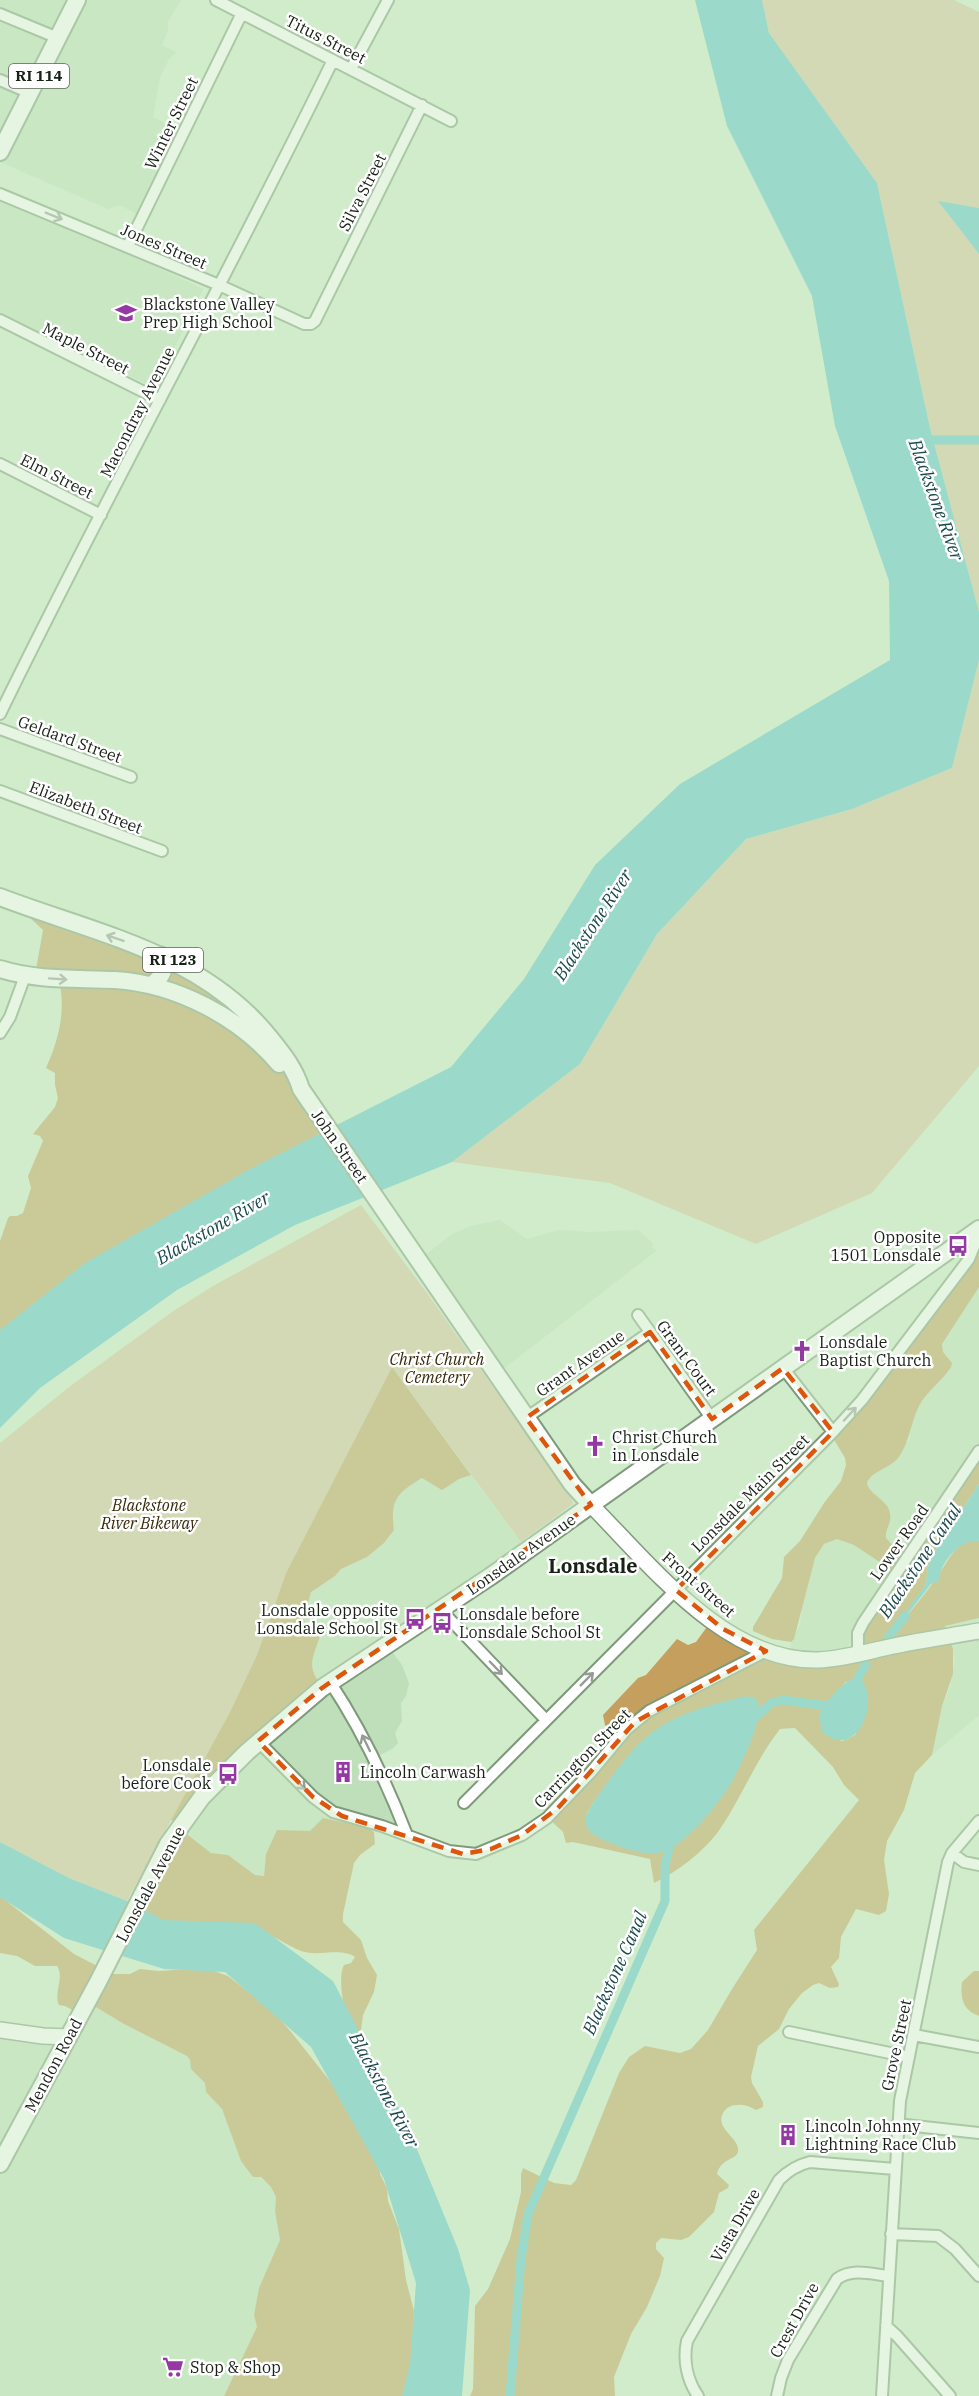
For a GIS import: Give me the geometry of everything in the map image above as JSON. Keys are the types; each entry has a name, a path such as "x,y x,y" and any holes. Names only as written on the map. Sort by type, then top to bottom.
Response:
{"main road":[{"name":"RI 114","path":"0,152 77,0"},
{"name":"John Street","path":"0,897 160,955 206,978 260,1024 280,1050 301,1089 526,1418 572,1484 591,1505"},
{"path":"152,985 164,971 165,965 160,955"},
{"name":"RI 123","path":"0,969 25,976 76,981 115,980 152,985 182,996 226,1018 274,1058 301,1089"},
{"path":"226,1018 244,1009"},
{"name":"Lonsdale Avenue","path":"106,1966 168,1844 184,1819 258,1741 330,1682 441,1610 976,1231"},
{"name":"Front Street","path":"591,1505 676,1590 723,1629 753,1647 807,1660 858,1656 881,1649 979,1630"},
{"name":"Mendon Road","path":"0,2164 106,1966"},
{"path":"0,2030 69,2037"}],"street":[{"name":"Titus Street","path":"216,0 232,4 242,14 422,105"},
{"path":"351,69 388,0"},
{"path":"0,14 58,38"},
{"name":"Winter Street","path":"128,246 242,14"},
{"name":"Macondray Avenue","path":"0,714 333,60"},
{"path":"0,80 30,93"},
{"path":"422,105 451,121"},
{"name":"Silva Street","path":"315,321 422,105"},
{"name":"Jones Street","path":"0,194 128,246 304,324 311,324 315,321"},
{"name":"Maple Street","path":"0,320 160,400"},
{"name":"Elm Street","path":"0,464 101,515"},
{"name":"Geldard Street","path":"0,729 130,777"},
{"name":"Elizabeth Street","path":"0,790 162,851"},
{"path":"0,1033 10,1017 25,976"},
{"name":"Lonsdale Main Street","path":"464,1803 833,1432 862,1400 969,1259 975,1244 976,1231"},
{"name":"Grant Court","path":"638,1315 712,1419"},
{"name":"Grant Avenue","path":"526,1418 650,1332"},
{"path":"783,1368 833,1432"},
{"name":"Lower Road","path":"858,1656 858,1633 863,1623 979,1451"},
{"path":"441,1610 546,1720"},
{"name":"Carrington Street","path":"258,1741 314,1797 333,1812 449,1851 476,1854 522,1834 558,1808 635,1722 664,1702 766,1651"},
{"path":"330,1682 365,1740 407,1835"},
{"name":"Grove Street","path":"882,2396 897,2124 946,1870 952,1853 979,1821"},
{"path":"952,1853 964,1862 979,1865"},
{"path":"789,2032 909,2057"},
{"path":"914,2035 979,2047"},
{"path":"897,2124 979,2133"},
{"name":"Vista Drive","path":"698,2396 687,2369 685,2350 687,2341 779,2180 792,2169 810,2162 895,2169"},
{"path":"891,2234 938,2236 955,2249 979,2276"},
{"name":"Crest Drive","path":"777,2396 789,2357 837,2279 847,2273 855,2272 889,2276"},
{"path":"886,2326 950,2396"}],"highlighted area":[{"path":"650,1332 712,1419 783,1368 833,1432 676,1590 723,1629 766,1651 635,1722 558,1808 522,1835 491,1849 463,1854 342,1816 313,1797 258,1741 322,1688 591,1505 526,1418"}],"shaded area":[{"path":"0,0 181,0 168,21 168,31 162,45 176,52 169,59 160,77 153,117 182,132 142,217 120,205 108,209 0,162"},
{"path":"0,193 203,289 155,388 51,337 48,344 0,319"},
{"path":"27,915 156,954 241,1009 330,1129 0,1336 0,1241 8,1218 23,1213 31,1188 28,1176 43,1141 40,1136 33,1134 55,1107 58,1098 55,1073 46,1068 60,1025 61,991 59,980 35,975 43,930"},
{"path":"500,1220 527,1239 559,1230 590,1232 638,1230 653,1243 652,1247 656,1251 498,1373 424,1256 452,1234 471,1226"},
{"path":"979,1249 979,1287 942,1344 943,1352 952,1363 951,1367 919,1406 905,1446 898,1458 872,1476 867,1483 889,1509 890,1520 886,1538 896,1549 898,1563 903,1573 979,1460 979,1484 935,1551 928,1567 926,1584 902,1622 958,1548 971,1541 979,1541 979,1618 945,1626 953,1649 953,1674 942,1706 932,1755 915,1773 904,1810 887,1841 884,1860 889,1894 886,1911 879,1915 856,1909 841,1937 839,1958 831,1967 839,1984 838,1987 830,1988 819,1983 802,1993 789,2009 779,2029 758,2046 751,2077 763,2102 763,2107 756,2110 745,2105 736,2105 725,2110 722,2122 738,2147 737,2155 725,2162 717,2174 729,2185 728,2188 719,2193 714,2212 689,2237 681,2240 661,2238 656,2243 656,2249 664,2258 660,2276 647,2307 631,2334 614,2377 615,2396 470,2396 473,2389 475,2306 488,2289 510,2239 521,2192 523,2168 554,2183 571,2185 576,2180 619,2073 629,2057 645,2046 680,2053 691,2049 708,2030 757,1950 754,1930 859,1800 844,1785 833,1767 795,1728 780,1729 771,1741 712,1840 689,1861 654,1883 650,1859 573,1842 566,1843 563,1832 548,1818 618,1738 605,1725 603,1715 638,1678 646,1675 677,1639 688,1645 696,1642 712,1620 762,1648 846,1655 901,1576 854,1545 837,1539 824,1544 815,1558 794,1639 791,1642 772,1639 753,1631 753,1627 782,1578 784,1557 800,1541 841,1481 846,1465 845,1458 833,1438","holes":["847,1681 856,1734 841,1741 827,1702","755,1728 748,1744 586,1825 587,1813 621,1766"]},
{"path":"979,1287 979,1444 898,1563 896,1549 886,1538 889,1523 867,1483 868,1478 909,1440 919,1405 931,1388 949,1370 948,1358 943,1352 942,1344"},
{"path":"392,1367 471,1475 459,1479 442,1490 422,1478 407,1488 397,1498 393,1511 394,1530 384,1543 367,1557 341,1569 335,1576 311,1592 305,1615 305,1626 309,1636 320,1636 312,1667 321,1685 180,1825 171,1820 230,1712 257,1655 286,1573"},
{"path":"471,1475 525,1548 387,1645 402,1665 409,1683 406,1696 401,1703 402,1721 395,1733 398,1743 392,1749 374,1758 404,1830 372,1823 365,1827 323,1818 310,1832 277,1830 266,1854 264,1876 255,1875 228,1855 211,1853 180,1826 321,1685 313,1675 310,1665 320,1636 309,1636 304,1630 311,1592 335,1576 341,1569 367,1557 384,1543 394,1530 392,1513 396,1499 406,1488 422,1478 442,1489"},
{"path":"837,1539 854,1545 893,1570 863,1615 847,1649 815,1653 791,1651 791,1642 800,1625 804,1594 815,1558 824,1544"},
{"path":"979,1618 979,1715 932,1755 942,1706 950,1687 955,1661 945,1626"},
{"path":"323,1818 365,1827 374,1832 375,1844 360,1855 354,1863 343,1914 343,1922 361,1940 367,1958 377,1975 374,1992 363,2015 358,2052 347,2022 341,1983 344,1965 351,1963 355,1957 340,1952 305,1952 263,1934 190,1935 145,1912 153,1870 182,1830 211,1853 228,1855 255,1875 264,1876 266,1854 277,1830 310,1831"},
{"path":"0,1896 74,1954 113,1974 130,1974 140,1969 159,1971 188,1969 214,1971 228,1976 272,2010 292,2033 348,2104 379,2164 380,2174 387,2188 388,2201 399,2229 406,2280 414,2311 409,2396 224,2396 257,2327 254,2315 259,2288 280,2240 275,2211 276,2197 271,2187 261,2177 253,2177 241,2161 222,2109 206,2092 205,2083 191,2069 187,2056 124,2024 91,2004 80,2014 59,2005 57,1996 60,1975 57,1966 35,1966 17,1956 0,1953"},
{"path":"974,1971 979,1971 979,2016 966,2007 962,1993 962,1982"},
{"path":"91,2003 124,2024 187,2056 191,2069 205,2083 206,2092 222,2109 241,2161 271,2187 276,2197 275,2211 280,2240 259,2288 254,2315 257,2327 224,2396 0,2396 0,2029 64,2037"}],"green space":[{"path":"762,0 954,0 979,12 979,208 939,202 979,254 979,612 930,428 877,183 769,33"},
{"path":"979,660 979,1066 872,1193 756,1244 610,1183 452,1162 580,1064 657,934 746,839 852,809 952,768"},
{"name":"Blackstone River Bikeway","path":"361,1205 427,1293 572,1499 573,1504 521,1542 392,1367 286,1573 257,1655 230,1712 127,1901 69,1878 0,1842 0,1443 69,1387 172,1312 213,1286"}],"water":[{"name":"Blackstone River","path":"695,0 762,0 769,33 877,183 930,428 979,612 979,660 952,768 852,809 746,839 657,934 580,1064 452,1162 295,1225 177,1290 40,1388 0,1428 0,1330 85,1263 250,1169 451,1067 524,979 595,865 680,784 890,660 889,581 835,426 812,296 727,126"},
{"path":"938,201 979,208 979,254"},
{"path":"979,1484 979,1541 965,1544 952,1553 943,1567 939,1581 931,1584 900,1624 898,1623 926,1584 928,1567 935,1551"},
{"path":"857,1677 866,1687 867,1693 864,1721 858,1731 846,1740 835,1740 822,1732 819,1715 845,1683"},
{"path":"747,1696 757,1699 758,1708 758,1717 748,1749 723,1795 686,1837 668,1850 647,1853 617,1846 593,1834 587,1828 586,1816 590,1808 625,1760 646,1737 664,1724 687,1713"},
{"name":"Blackstone River","path":"0,1842 69,1878 127,1901 163,1920 255,1923 333,1981 405,2120 458,2249 470,2290 462,2396 402,2396 410,2364 416,2283 384,2179 311,2047 225,1972 164,1969 64,1938 0,1897"}],"waterway":[{"name":"Blackstone Canal","path":"923,440 979,440"},
{"name":"Blackstone Canal","path":"888,1638 905,1616"},
{"name":"Blackstone Canal","path":"855,1688 866,1664"},
{"name":"Blackstone Canal","path":"750,1722 771,1703 783,1700 836,1707"},
{"name":"Blackstone Canal","path":"510,2396 521,2259 528,2214 665,1901 665,1865 671,1841"}],"place":[{"name":"Blackstone Valley Prep High School","path":"126,313"},
{"name":"Opposite 1501 Lonsdale","path":"958,1246"},
{"name":"Lonsdale Baptist Church","path":"802,1351"},
{"name":"Christ Church in Lonsdale","path":"595,1446"},
{"name":"Lonsdale opposite Lonsdale School St","path":"415,1619"},
{"name":"Lonsdale before Lonsdale School St","path":"442,1623"},
{"name":"Lincoln Carwash","path":"343,1772"},
{"name":"Lonsdale before Cook","path":"228,1774"},
{"name":"Lincoln Johnny Lightning Race Club","path":"788,2135"},
{"name":"Stop & Shop","path":"173,2367"}],"district":[{"name":"Lonsdale","path":"593,1566"}],"park label":[{"name":"Christ Church Cemetery","path":"437,1368"}]}
